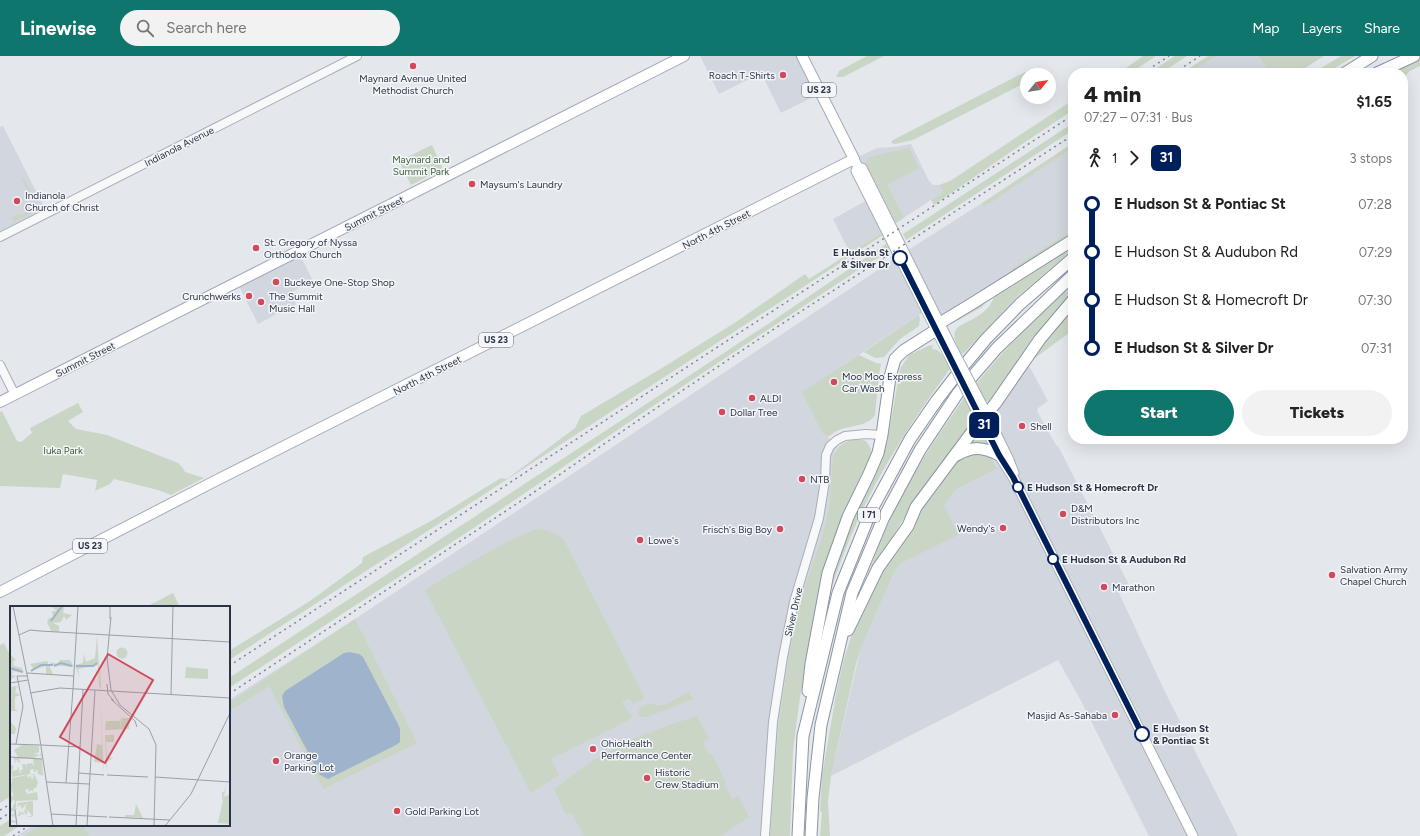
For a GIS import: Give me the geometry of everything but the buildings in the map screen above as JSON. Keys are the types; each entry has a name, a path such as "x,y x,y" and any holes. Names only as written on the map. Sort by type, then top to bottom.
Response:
{"highway":[{"path":"1354,68 1372,56"},
{"path":"1381,68 1402,56"},
{"path":"1387,68 1414,56"},
{"path":"803,736 811,664 828,572 848,517 878,453 893,363 903,351 938,326 1068,243"},
{"name":"I 71","path":"798,836 803,736 838,593 871,510 910,439 949,384 986,339 1020,304 1068,262"},
{"name":"I 71","path":"811,836 813,798 822,725 835,666 852,593 883,520 920,450 947,408 996,348 1068,281"},
{"path":"835,666 847,632 878,568 908,526 916,507 955,456 981,412 995,404 1036,344 1068,306"},
{"path":"955,456 967,449 982,448 999,455"}],"main road":[{"name":"Summit Street","path":"0,402 684,56"},
{"name":"US 23","path":"802,56 856,163"},
{"path":"856,163 862,168 981,412 1013,469 1017,486"},
{"name":"North 4th Street","path":"0,592 215,482 856,163"},
{"path":"981,412 999,455 1017,486 1193,836"}],"street":[{"name":"Indianola Avenue","path":"0,237 357,56"},
{"path":"0,365 15,394"},
{"name":"Silver Drive","path":"766,836 774,722 783,657 794,602 819,518 825,481 826,455 830,446 836,440 845,436 866,434 882,435"}],"shaded area":[{"path":"700,56 802,56 821,93 781,113 761,73 719,94"},
{"path":"1217,56 1258,56 1266,68 1197,68"},
{"path":"3,126 47,213 0,236 0,127"},
{"path":"911,144 929,181 933,185 939,185 943,192 850,253 833,219 873,197 854,159 877,148"},
{"path":"1068,151 1068,232 1014,267 1002,279 948,323 928,309 803,392 822,433 839,445 835,451 829,507 822,535 799,604 788,660 778,728 770,836 16,836 32,826 230,826 230,699 355,619 902,254 982,203 984,206"},
{"path":"298,251 313,281 290,293 296,304 258,324 237,282"},
{"path":"1027,364 1048,401 1038,408 1037,411 1056,445 1058,446 1130,587 1119,593 1165,692 1238,836 1149,836 1080,699 1058,660 831,776 860,651 895,570 903,562 952,494 957,489 997,467 981,429"}],"green space":[{"path":"867,56 884,56 843,77 836,77 839,71"},
{"path":"1143,56 1156,56 1138,68 1126,68"},
{"path":"1175,56 1187,56 1169,68 1157,68"},
{"path":"1208,56 1217,56 1197,68 1190,68"},
{"path":"1258,56 1324,56 1305,68 1266,68"},
{"path":"1341,56 1355,56 1335,68 1321,68"},
{"path":"1420,58 1420,66 1408,73 1408,68 1401,68"},
{"path":"1020,75 1020,86 913,140 895,144 891,143 893,140"},
{"path":"1068,103 1068,113 934,205 931,200 943,192 939,185 950,181"},
{"path":"1068,126 1068,133 906,240 903,234"},
{"name":"Maynard and Summit Park","path":"432,145 443,169 411,185 399,161"},
{"path":"1068,146 1068,151 984,207 982,203"},
{"path":"909,148 919,168 887,185 904,218 896,223 865,163 868,158"},
{"path":"24,179 39,209 14,222 12,218 20,213 21,215 36,208 22,180"},
{"path":"1068,232 1068,237 1002,279 1014,267"},
{"path":"881,233 883,235 230,659 230,650 310,601 362,563 363,557 431,521 501,478 507,479 575,428 581,416 736,322 805,274 809,279"},
{"path":"886,244 891,250 861,268 647,410 472,529 230,687 230,677 771,322"},
{"path":"1068,246 1068,253 1017,297 962,355 956,345 954,337 956,330 958,327 982,314 990,305 996,292"},
{"path":"1068,289 1068,299 1059,309 992,401 985,401 976,384 1022,332"},
{"path":"988,300 982,307 951,324 950,322"},
{"path":"1068,311 1068,334 1027,364"},
{"path":"919,315 919,326 900,339 884,357 875,358 864,352"},
{"path":"933,345 932,349 941,353 950,369 927,401 885,466 849,540 825,607 837,551 887,444 900,369 909,355"},
{"path":"859,355 881,364 875,415 872,419 865,423 840,430 828,437 822,433 802,392"},
{"path":"964,398 977,423 928,485 900,524 861,593 881,539 913,474"},
{"name":"Iuka Park","path":"78,403 83,412 68,421 76,429 107,435 178,463 185,472 204,478 171,495 158,490 114,479 110,484 95,491 97,480 63,474 60,488 0,486 0,412 2,411 17,441 21,442 32,433 30,428"},
{"path":"981,429 989,446 967,445"},
{"path":"857,439 866,441 872,454 812,632 800,697 793,751 790,836 770,836 778,728 788,660 799,604 822,535 829,507 833,457 837,449 842,444"},
{"path":"976,450 992,458 997,468 957,489 944,506 958,535 903,562 895,570 860,651 831,776 828,801 830,836 820,836 822,776 837,689 852,634 864,605 903,533 960,456"},
{"path":"536,529 551,532 564,540 644,696 643,699 634,704 628,699 622,702 632,717 625,722 551,759 559,775 531,793 425,590 493,550"},
{"path":"173,593 180,606 148,606"},
{"path":"355,619 417,743 323,789 269,686 230,710 230,702"},
{"path":"4,643 10,655 10,797 0,803 0,645"},
{"path":"689,692 693,699 647,717 642,717 638,714 640,708 650,703 659,706 667,704"},
{"name":"Historic Crew Stadium","path":"697,716 709,739 703,742 709,755 712,754 726,782 724,783 732,799 738,796 749,817 721,836 584,836 571,812 566,815 554,789 590,762 620,745 658,729"},
{"path":"10,820 10,826 19,826 4,836 0,836 0,826"},
{"path":"39,826 84,826 89,836 24,836"}],"water":[{"path":"349,652 359,654 363,657 398,724 400,729 400,742 328,779 320,775 284,707 282,696 285,691 344,653"}],"railway":[{"path":"1151,68 1169,56"},
{"path":"1182,68 1200,56"},
{"path":"230,665 1068,118"},
{"path":"230,693 530,495 774,329 1068,138"},
{"path":"0,810 10,805"},
{"path":"0,819 10,813"},
{"path":"13,836 28,826"}],"bus line":[{"name":"31","path":"900,258 999,455 1013,477 1142,734"}],"place":[{"name":"Maynard Avenue United Methodist Church","path":"413,66"},
{"name":"Roach T-Shirts","path":"783,75"},
{"name":"Maysum's Laundry","path":"472,184"},
{"name":"Indianola Church of Christ","path":"17,201"},
{"name":"St. Gregory of Nyssa Orthodox Church","path":"256,248"},
{"name":"E Hudson St & Silver Dr","path":"900,258"},
{"name":"Buckeye One-Stop Shop","path":"276,282"},
{"name":"Crunchwerks","path":"249,296"},
{"name":"The Summit Music Hall","path":"261,302"},
{"name":"Moo Moo Express Car Wash","path":"834,382"},
{"name":"ALDI","path":"752,398"},
{"name":"Dollar Tree","path":"722,412"},
{"name":"Shell","path":"1022,426"},
{"name":"NTB","path":"802,479"},
{"name":"E Hudson St & Homecroft Dr","path":"1018,487"},
{"name":"D&M Distributors Inc","path":"1063,514"},
{"name":"Wendy's","path":"1003,528"},
{"name":"Frisch's Big Boy","path":"780,529"},
{"name":"Lowe's","path":"640,540"},
{"name":"E Hudson St & Audubon Rd","path":"1053,559"},
{"name":"Salvation Army Chapel Church","path":"1332,575"},
{"name":"Marathon","path":"1104,587"},
{"name":"Masjid As-Sahaba","path":"1115,715"},
{"name":"E Hudson St & Pontiac St","path":"1142,734"},
{"name":"OhioHealth Performance Center","path":"593,749"},
{"name":"Orange Parking Lot","path":"276,761"},
{"name":"Historic Crew Stadium","path":"647,778"},
{"name":"Gold Parking Lot","path":"397,811"}]}
